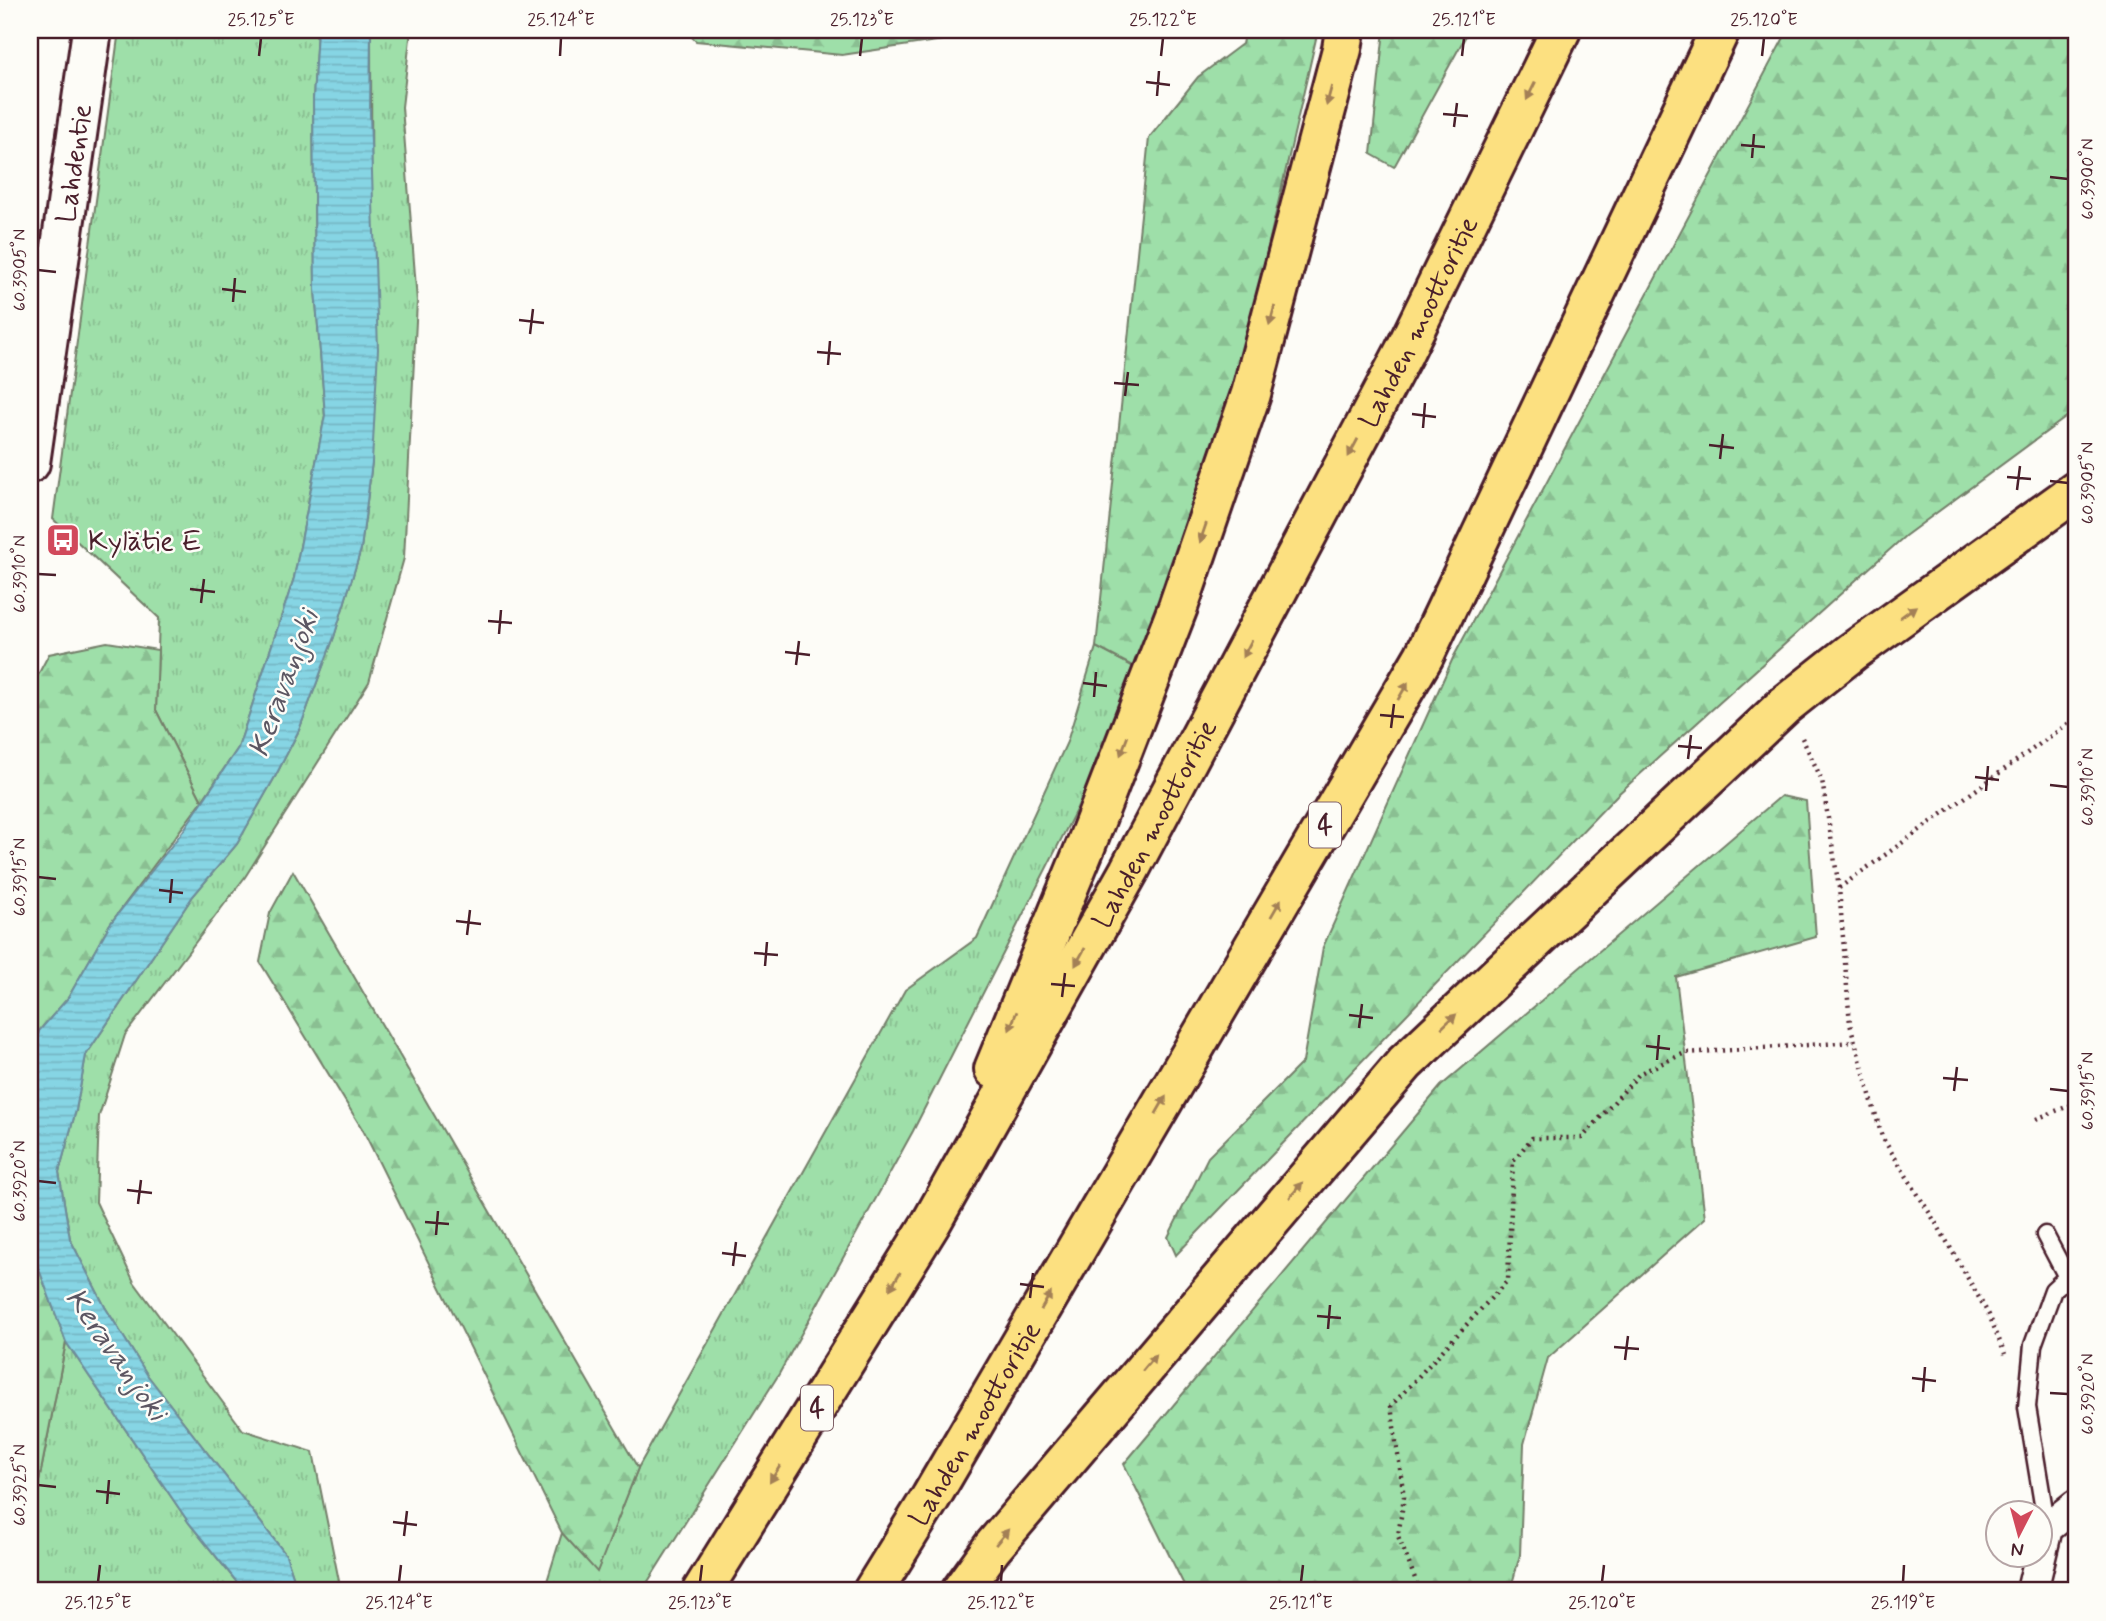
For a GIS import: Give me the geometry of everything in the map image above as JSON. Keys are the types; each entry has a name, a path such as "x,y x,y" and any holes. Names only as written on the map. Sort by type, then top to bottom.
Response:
{"highway":[{"path":"931,1223 1086,845 1186,582 1251,394 1345,30"},
{"name":"Lahden moottoritie","path":"702,1591 931,1223 1129,871 1398,365 1561,30"},
{"name":"Lahden moottoritie","path":"873,1591 945,1473 1424,656 1720,30"},
{"path":"961,1591 992,1548 1405,1063 1785,705 1852,652 2076,491"}],"main road":[{"name":"Lahdentie","path":"30,463 36,379 92,30"}],"street":[{"path":"2054,1522 2076,1505"},
{"path":"2032,1591 2037,1568"}],"lane":[{"path":"2042,1498 2027,1406 2033,1345 2053,1290 2072,1273 2045,1235"}],"path":[{"path":"1785,705 1822,780 1839,888 1850,1024 1882,1137 1989,1315 2027,1406"},
{"path":"1839,888 2076,718"},
{"path":"1420,1591 1398,1536 1404,1497 1391,1406 1508,1280 1513,1160 1532,1138 1583,1138 1640,1073 1685,1054 1855,1042"},
{"path":"2036,1119 2076,1103"}],"green space":[{"path":"119,30 317,30 313,100 315,289 325,415 294,578 238,748 202,801 156,710 159,618 53,519"},
{"path":"371,30 411,30 402,107 417,301 404,558 369,682 245,877 125,1035 99,1116 96,1202 134,1282 243,1430 313,1452 341,1591 298,1591 286,1555 148,1376 105,1307 70,1239 59,1172 76,1110 86,1055 193,896 237,844 276,775 299,730 334,637 361,549 372,462"},
{"path":"685,30 960,30 943,40 842,55 696,41"},
{"path":"1245,30 1318,30 1239,373 1140,670 1096,647 1149,138 1198,77 1242,44"},
{"path":"1384,30 1469,30 1394,167 1371,154"},
{"path":"1788,30 2076,30 2076,410 1905,536 1617,795 1176,1255 1168,1237 1208,1157 1303,1062 1323,947 1453,658"},
{"path":"107,642 158,650 156,710 202,801 110,924 68,998 39,1031 30,1069 30,690 49,654"},
{"path":"1096,647 1140,670 1077,808 913,1131 779,1374 642,1591 544,1591 562,1533 597,1571 638,1468 905,990 977,938 1067,742"},
{"path":"1781,796 1806,801 1816,937 1676,977 1705,1218 1548,1358 1524,1444 1520,1555 1510,1591 1187,1591 1124,1464 1441,1086"},
{"path":"293,871 638,1468 597,1572 562,1533 364,1132 260,962 270,913"},
{"path":"30,1245 66,1342 30,1528"},
{"path":"66,1342 189,1523 244,1591 30,1591 30,1528"}],"water":[{"name":"Keravanjoki","path":"317,30 371,30 370,114 378,349 372,462 361,549 334,637 299,730 276,775 237,844 193,896 86,1055 76,1110 59,1172 70,1239 105,1307 148,1376 286,1555 298,1591 244,1591 189,1523 66,1342 30,1245 30,1069 39,1031 68,998 110,924 183,831 238,748 294,578 325,415 315,289 313,100"}],"place":[{"name":"Kylätie E","path":"63,540"}]}
